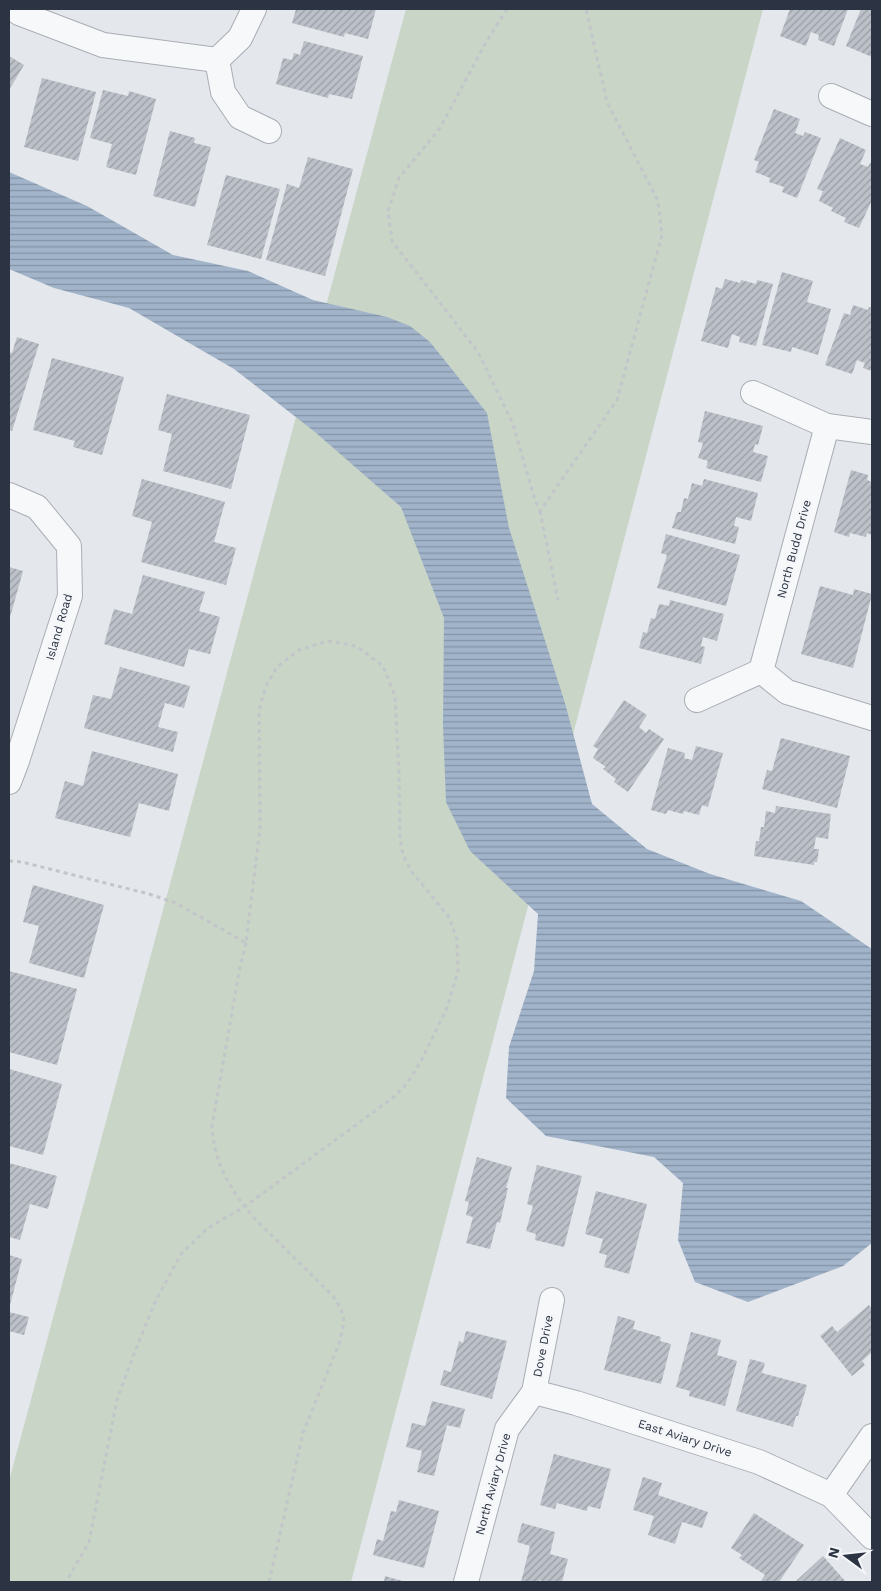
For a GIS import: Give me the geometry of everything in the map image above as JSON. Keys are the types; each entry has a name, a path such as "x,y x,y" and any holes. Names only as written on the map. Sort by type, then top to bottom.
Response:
{"street":[{"path":"13,9 103,45 217,60"},
{"path":"217,60 240,38 254,9"},
{"path":"217,60 223,92 240,118 269,131"},
{"path":"831,96 872,114"},
{"path":"753,393 827,426 872,432"},
{"name":"North Budd Drive","path":"761,671 827,426"},
{"name":"Island Road","path":"9,495 37,507 69,546 70,596 9,782"},
{"path":"698,700 761,671 787,692 872,718"},
{"name":"Dove Drive","path":"534,1392 552,1300"},
{"name":"East Aviary Drive","path":"534,1392 576,1403 760,1462 831,1496 872,1537"},
{"name":"North Aviary Drive","path":"466,1582 507,1429 534,1392"},
{"path":"831,1496 872,1436"}],"path":[{"path":"507,9 484,44 440,128 399,178 388,211 392,241 478,352 513,424 535,500 540,511 558,600"},
{"path":"540,511 617,400 662,235 658,201 608,102 586,9"},
{"path":"66,1582 89,1542 117,1400 156,1300 181,1254 208,1228 244,1207 394,1097 408,1082 422,1059 447,1008 458,971 458,940 449,917 412,872 403,855 400,838 396,696 383,666 356,646 328,641 299,650 277,667 266,686 259,710 260,829 246,943 238,976 212,1126 215,1154 228,1181 244,1207 333,1296 341,1310 344,1321 340,1341 303,1433 269,1582"},
{"path":"9,862 31,864 150,894 176,903 246,943"}],"green space":[{"path":"406,9 763,9 351,1582 9,1582 9,1481"}],"water":[{"path":"9,172 87,206 173,255 248,271 313,300 387,317 410,326 430,342 487,413 509,528 565,703 592,804 647,849 710,874 801,901 872,949 872,1243 843,1266 748,1302 695,1282 678,1240 683,1183 654,1157 546,1136 506,1098 509,1047 534,971 538,914 470,851 446,802 443,725 444,618 401,507 315,432 234,369 129,308 54,288 9,269"}],"building":[{"path":"296,9 376,9 368,39 345,33 344,37 292,23"},
{"path":"790,9 848,9 834,46 818,40 819,35 811,32 806,46 780,36"},
{"path":"861,9 872,9 872,57 846,46"},
{"path":"304,41 363,56 352,99 329,94 328,98 276,84 283,58 292,60 294,53 300,55"},
{"path":"9,56 24,65 9,90"},
{"path":"42,78 96,92 78,161 24,147"},
{"path":"103,90 128,96 129,91 156,99 136,175 106,167 112,144 90,138"},
{"path":"774,109 800,119 795,133 803,136 805,132 821,138 797,198 782,192 784,187 769,182 770,178 755,172 759,162 754,160"},
{"path":"170,131 195,138 194,143 211,147 195,207 153,196"},
{"path":"840,138 866,150 860,164 868,167 870,163 872,164 872,200 859,228 844,222 846,218 831,211 833,208 819,201 823,191 817,189"},
{"path":"308,157 353,169 325,276 266,260 287,184 299,188"},
{"path":"226,175 280,189 261,259 207,245"},
{"path":"782,272 813,281 807,302 831,309 818,355 792,347 791,352 762,345"},
{"path":"725,279 740,283 741,280 756,284 757,280 773,284 756,346 739,342 740,337 732,334 728,348 701,341 716,287 722,289"},
{"path":"853,305 868,310 869,307 872,308 872,371 863,368 865,363 857,360 852,374 825,365 844,313 850,315"},
{"path":"17,337 39,344 12,431 9,430 9,352 12,353"},
{"path":"52,358 124,377 102,455 73,447 75,441 33,430"},
{"path":"167,394 250,415 231,489 163,471 172,434 158,430"},
{"path":"705,411 763,426 758,445 755,444 753,452 768,456 761,482 706,468 708,461 698,458 703,443 698,442"},
{"path":"851,470 868,475 867,480 872,482 872,535 867,533 866,537 850,533 849,537 834,532"},
{"path":"142,479 225,502 214,542 236,548 226,585 141,562 152,522 132,516"},
{"path":"704,479 758,493 751,521 736,517 734,526 739,527 735,544 672,528 677,512 681,512 684,498 688,499 692,483 702,486"},
{"path":"666,534 740,555 726,606 657,588 667,555 661,553"},
{"path":"9,567 23,571 9,621"},
{"path":"143,575 205,592 199,611 220,617 210,654 189,649 184,667 104,644 114,609 132,614"},
{"path":"820,586 853,595 854,589 872,594 853,668 801,654"},
{"path":"670,600 724,614 717,641 703,637 701,646 705,647 701,664 639,648 643,632 647,633 651,618 655,619 659,604 669,606"},
{"path":"120,667 190,686 184,708 165,703 158,727 178,732 173,752 84,728 93,695 111,699"},
{"path":"624,700 647,715 639,727 646,733 649,729 664,739 628,792 614,782 616,779 603,769 606,767 593,758 598,749 593,746"},
{"path":"781,738 850,756 837,808 762,789 767,770 772,771"},
{"path":"696,746 723,753 708,807 702,805 699,815 684,811 683,814 668,810 666,814 651,810 668,748 685,753 684,758 692,760"},
{"path":"92,751 178,774 169,811 139,803 130,837 55,818 65,781 83,786"},
{"path":"776,806 831,814 828,839 816,837 814,849 819,849 817,862 814,862 814,865 754,856 756,841 759,841 761,827 764,827 766,811 775,813"},
{"path":"33,885 104,905 84,978 29,963 39,926 23,922"},
{"path":"9,971 77,989 57,1065 9,1052"},
{"path":"9,1069 62,1084 43,1155 9,1146"},
{"path":"477,1157 512,1167 500,1223 497,1222 490,1249 466,1243 473,1217 466,1215 469,1202 465,1201"},
{"path":"9,1163 57,1176 48,1209 30,1204 20,1240 9,1237"},
{"path":"537,1165 582,1176 564,1247 535,1240 536,1234 526,1231 533,1206 527,1204"},
{"path":"596,1191 647,1204 629,1274 604,1267 607,1255 599,1253 603,1239 585,1234"},
{"path":"9,1255 22,1259 9,1309"},
{"path":"869,1305 872,1309 872,1352 862,1361 865,1365 852,1376 820,1336 832,1326 837,1332"},
{"path":"9,1312 29,1317 24,1335 9,1331"},
{"path":"618,1316 635,1321 633,1329 661,1337 660,1341 671,1344 661,1384 604,1370"},
{"path":"466,1331 507,1341 492,1399 440,1385 444,1370 451,1372 459,1341 463,1343"},
{"path":"691,1332 721,1340 717,1355 737,1361 725,1406 689,1396 690,1391 676,1387"},
{"path":"750,1359 765,1363 762,1373 807,1385 793,1427 736,1411"},
{"path":"432,1401 465,1409 460,1428 447,1425 434,1476 417,1472 422,1451 406,1447 412,1423 425,1426"},
{"path":"554,1454 611,1469 600,1509 588,1506 587,1511 557,1503 555,1509 540,1505"},
{"path":"643,1477 662,1483 658,1495 708,1512 702,1528 682,1522 675,1544 648,1535 654,1516 633,1510"},
{"path":"399,1500 439,1511 424,1568 373,1555 377,1539 383,1541 391,1511 396,1512"},
{"path":"754,1513 804,1545 779,1582 761,1581 765,1575 739,1558 742,1555 731,1548"},
{"path":"522,1523 555,1532 550,1554 568,1559 562,1582 539,1580 539,1582 521,1582 530,1546 517,1542"},
{"path":"823,1556 846,1582 795,1582"},
{"path":"385,1576 406,1582 384,1582"}]}
